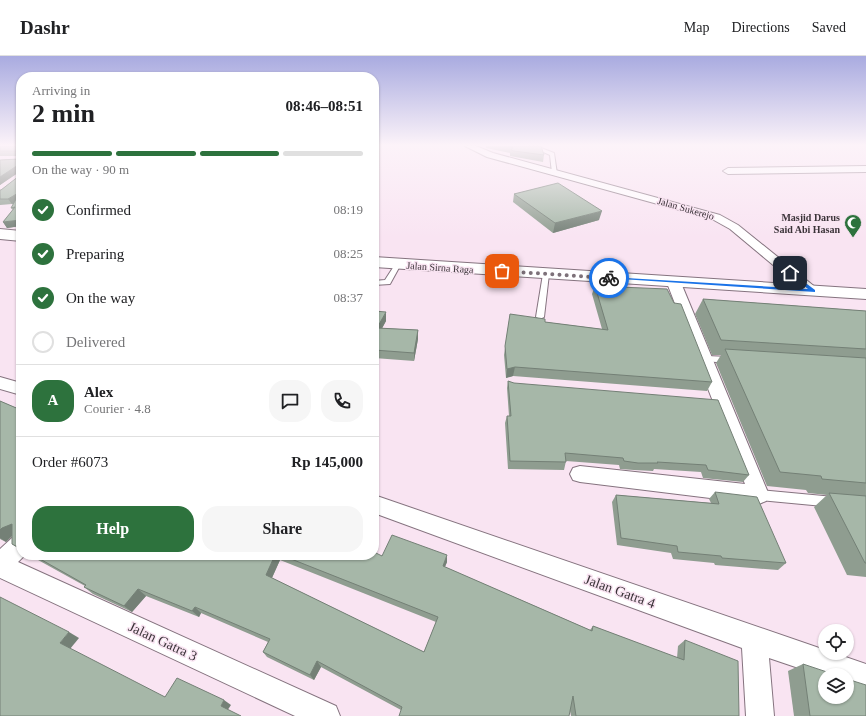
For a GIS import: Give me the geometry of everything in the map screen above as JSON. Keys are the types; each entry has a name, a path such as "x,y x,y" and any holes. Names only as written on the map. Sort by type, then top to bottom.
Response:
{"street":[{"name":"Jalan Sukerejo","path":"569,177 716,217 734,227 813,291"},
{"path":"0,234 16,236"},
{"name":"Jalan Sirna Raga","path":"379,262 674,283 866,294"},
{"path":"674,283 706,359 714,399 759,495"},
{"path":"0,383 16,388"},
{"path":"580,474 759,495"},
{"name":"Jalan Gatra 4","path":"379,506 754,640 866,677"},
{"path":"0,565 16,549"},
{"name":"Jalan Gatra 3","path":"0,565 326,716"},
{"path":"754,640 760,716"}],"lane":[{"path":"379,283 387,282 398,264"},
{"path":"540,317 546,274"},
{"path":"706,359 736,361"},
{"path":"759,495 843,503"}],"building":[{"path":"16,178 16,194 8,199 0,199 1,190"},
{"path":"558,183 602,211 555,223 514,194"},
{"path":"16,199 16,221 3,222 15,207 11,208"},
{"path":"595,286 667,289 674,303 681,304 712,382 515,367 507,369 505,346 510,314 545,319 545,322 608,330"},
{"path":"703,299 866,311 866,349 721,340"},
{"path":"379,311 386,312 379,324"},
{"path":"379,328 418,330 414,353 379,350"},
{"path":"725,349 866,358 866,483 822,479 821,476 780,472"},
{"path":"508,381 514,383 718,400 749,475 708,470 706,465 657,462 658,463 638,463 624,461 623,458 565,453 566,462 510,461 507,416 511,416"},
{"path":"0,401 16,408 16,546 12,544 12,524 0,530"},
{"path":"715,492 757,497 786,563 722,558 721,556 678,552 677,546 621,538 616,495 719,504"},
{"path":"829,493 866,496 866,563 865,563"},
{"path":"392,535 447,555 443,566 592,631 593,626 684,660 685,640 738,661 739,716 576,716 573,696 569,716 399,716 402,707 317,661 310,675 263,652 270,639 195,607 192,611 138,589 124,606 84,587 86,585 42,560 273,560 266,575 424,652 438,617 294,560 379,560 379,554 382,556"},
{"path":"0,597 69,632 60,643 165,697 177,678 224,700 221,706 241,716 0,716"},
{"path":"803,664 818,669 818,704 854,704 854,681 866,685 866,716 810,716"}],"way so far":[{"path":"502,271 609,278"}],"place":[{"name":"Masjid Darus Said Abi Hasan","path":"853,238"}],"route":[{"path":"609,278 813,291 790,273"}]}
